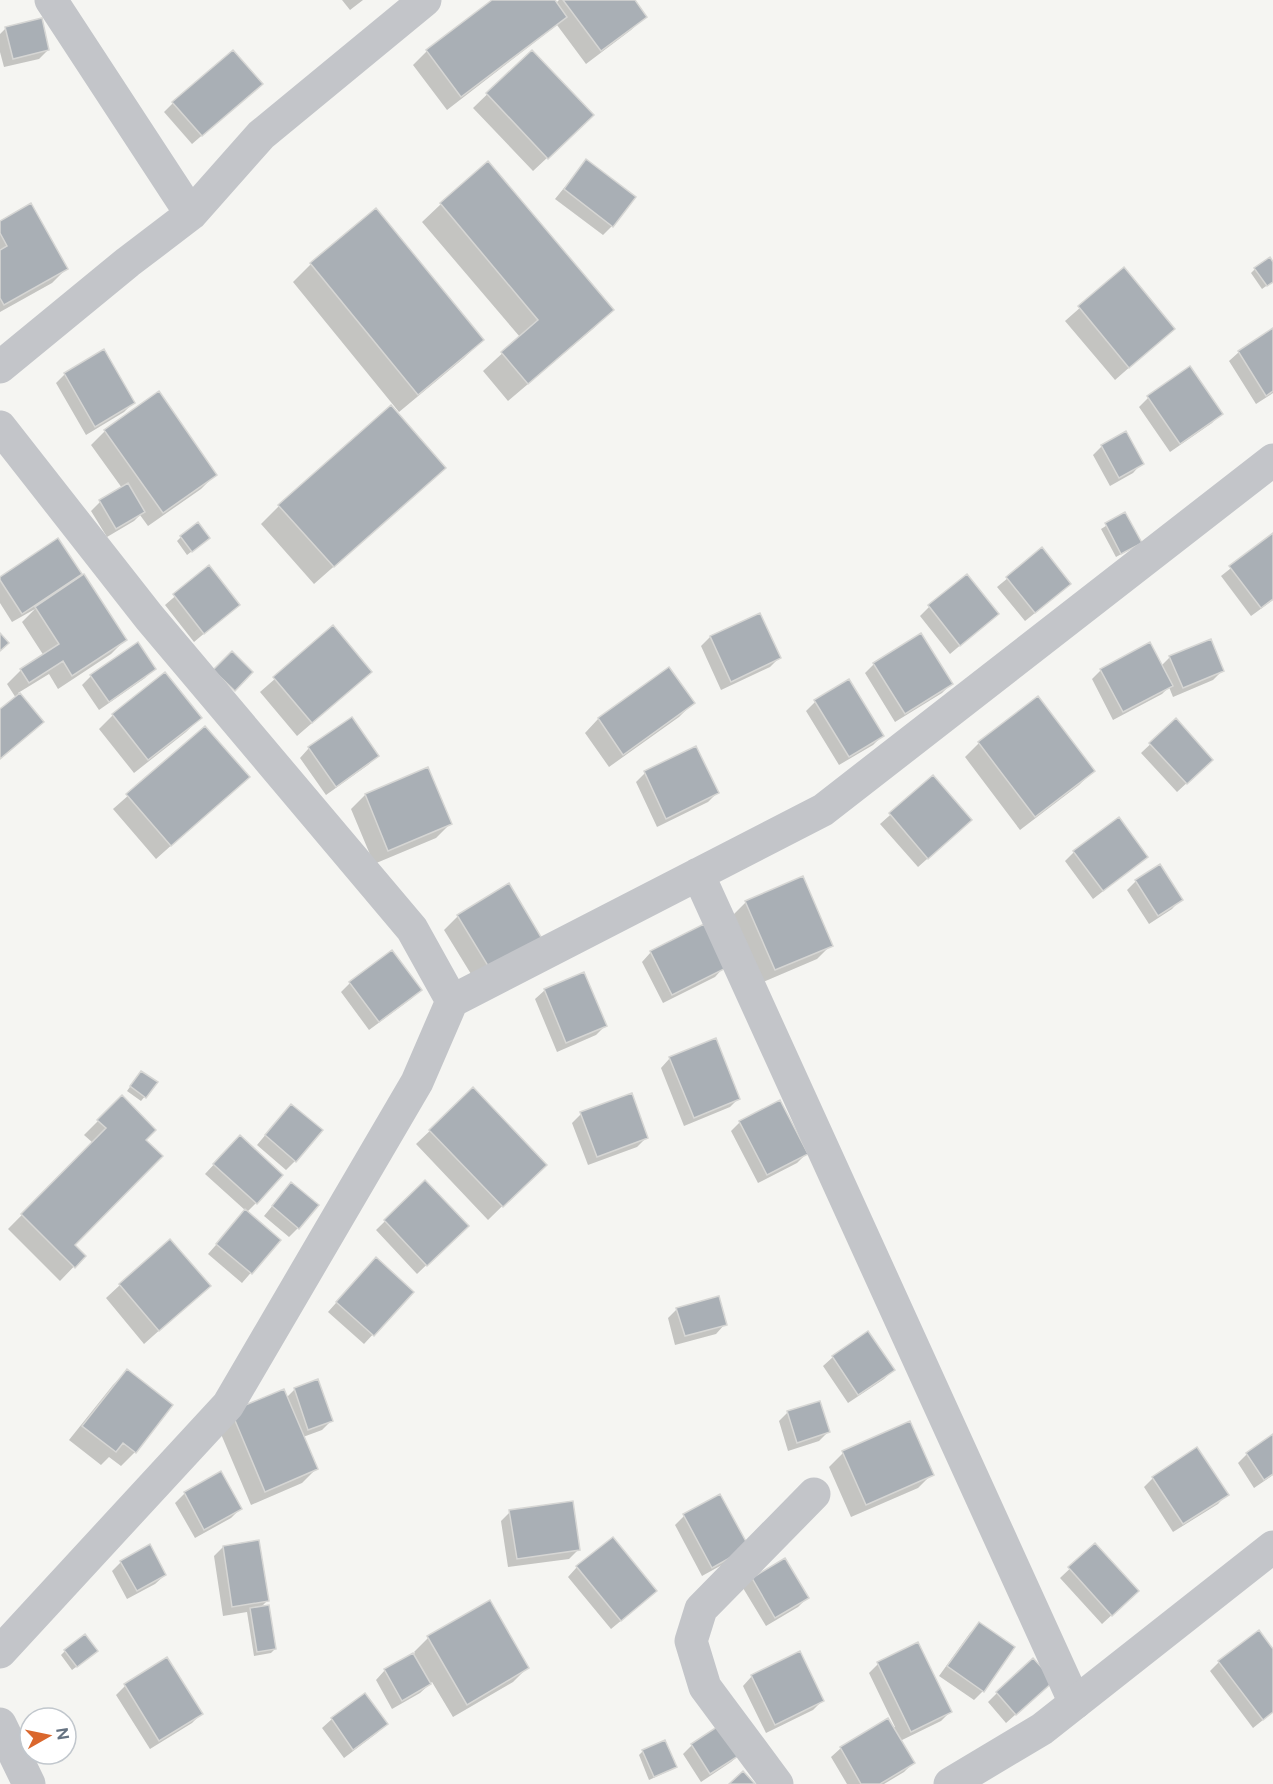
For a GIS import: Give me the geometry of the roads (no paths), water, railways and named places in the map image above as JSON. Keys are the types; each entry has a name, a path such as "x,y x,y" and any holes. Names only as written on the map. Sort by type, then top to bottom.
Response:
{"street":[{"path":"51,0 191,214"},
{"path":"0,367 128,262 191,214 261,135 425,0"},
{"path":"0,427 149,617 412,929 452,1001"},
{"path":"0,1652 228,1405 417,1082 452,1001 823,810 1271,468"},
{"path":"698,874 1075,1703"},
{"path":"777,1784 705,1687 692,1641 701,1609 814,1494"},
{"path":"950,1784 1042,1729 1273,1547"},
{"path":"0,1724 28,1784"}]}
